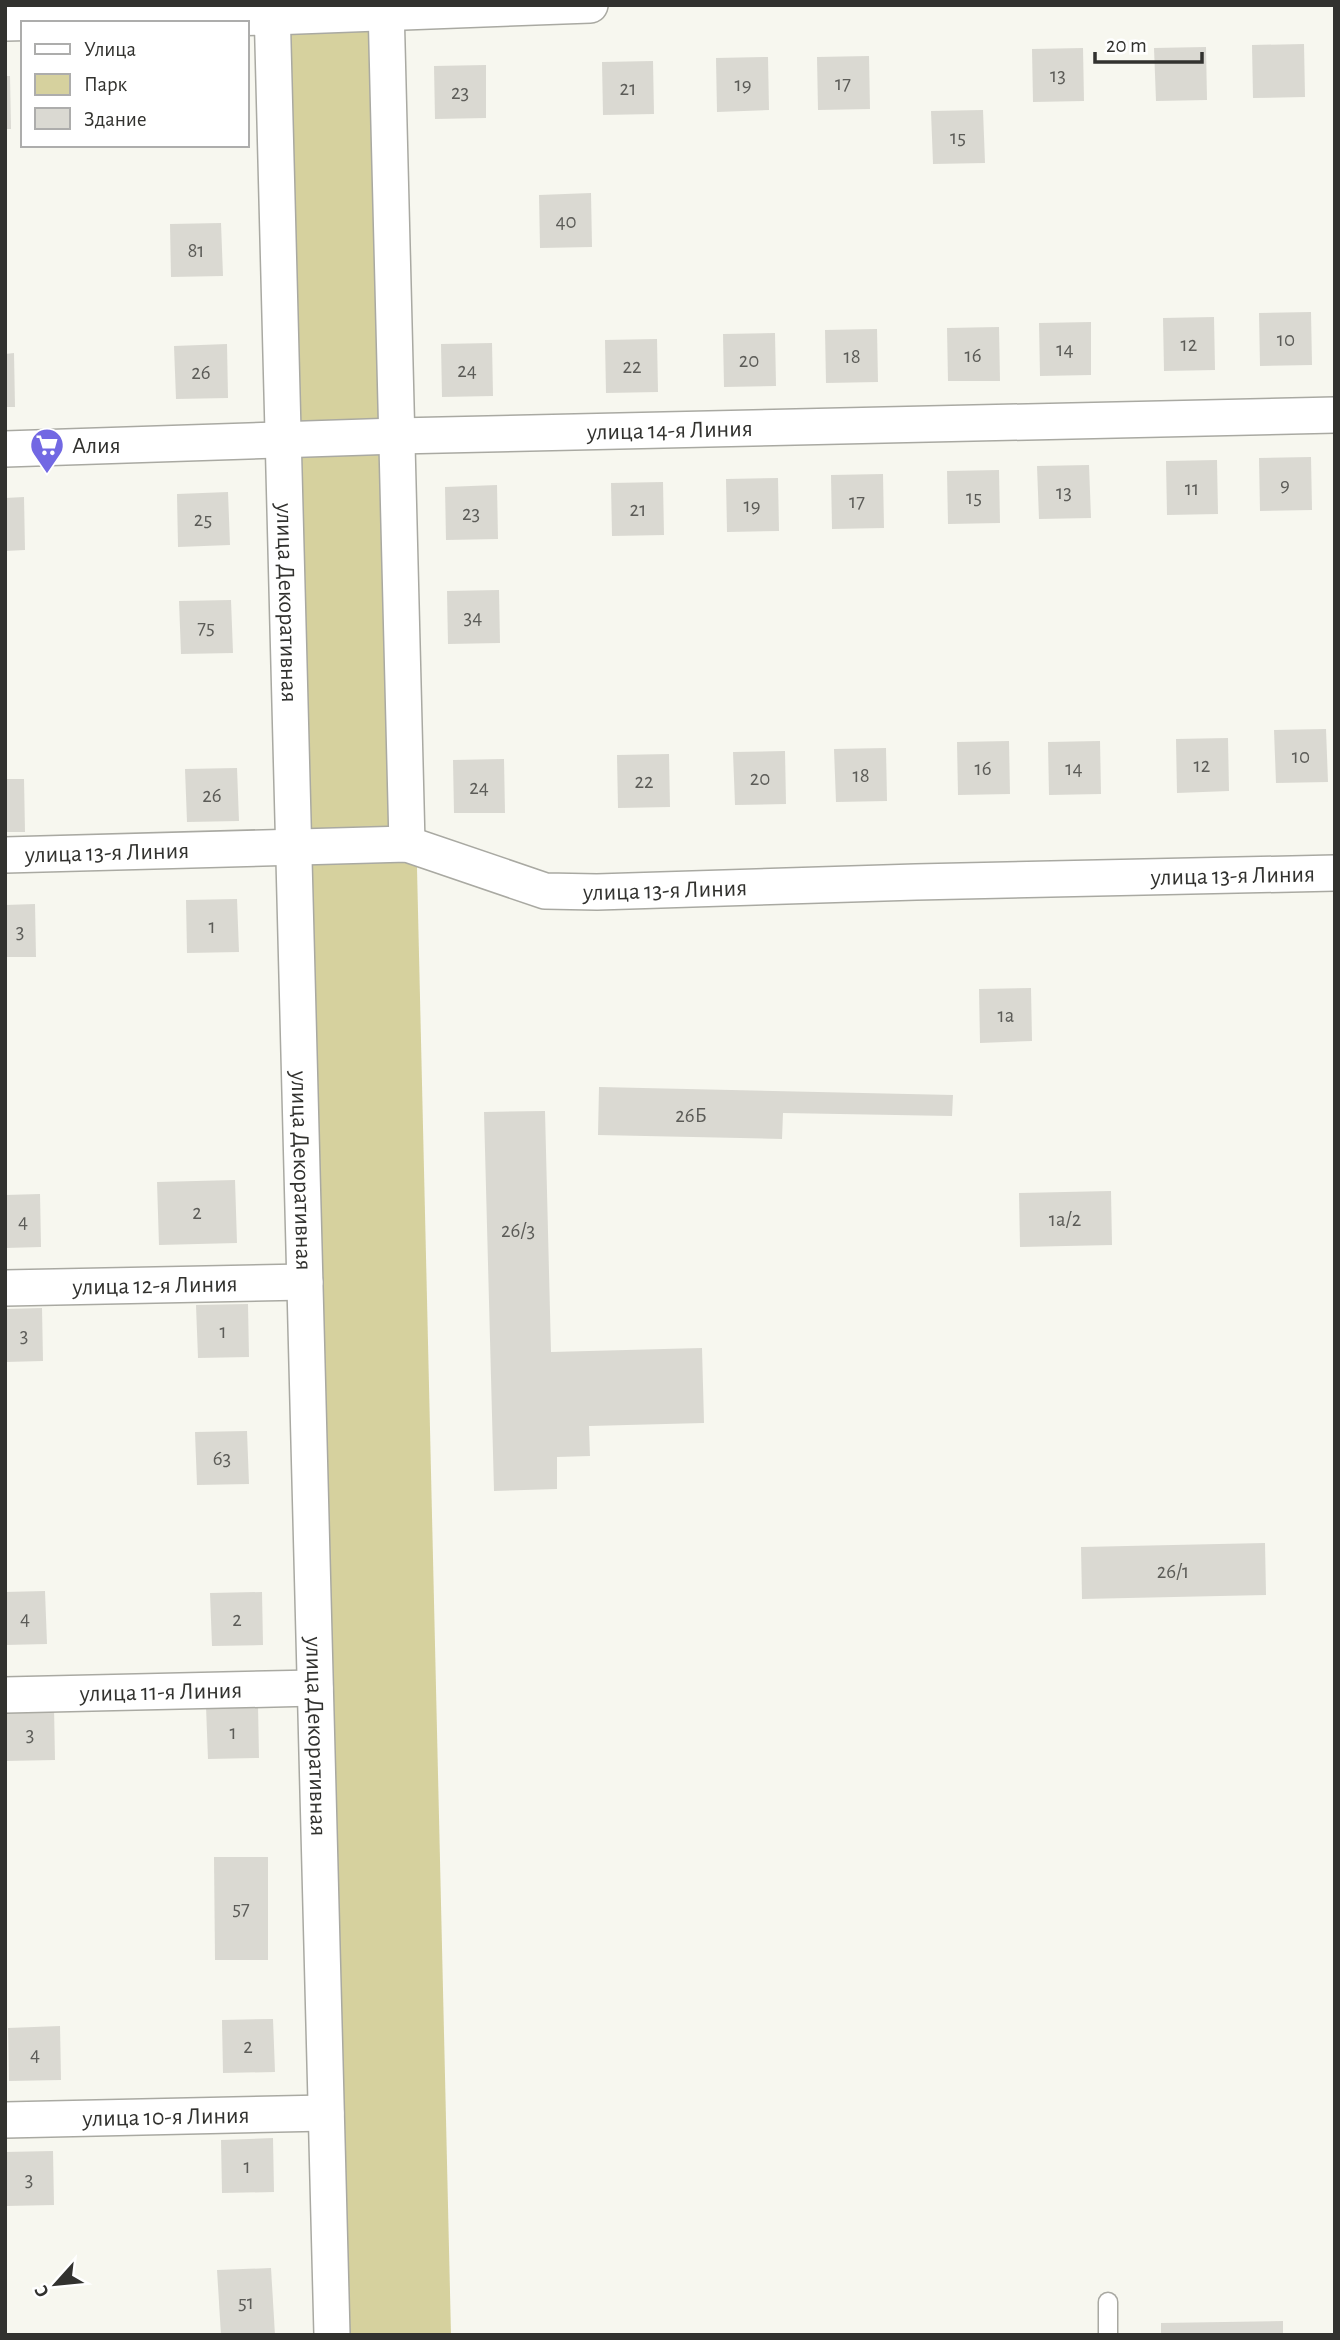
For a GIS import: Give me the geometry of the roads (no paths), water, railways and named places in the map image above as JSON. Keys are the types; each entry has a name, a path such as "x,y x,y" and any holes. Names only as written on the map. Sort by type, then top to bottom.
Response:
{"street":[{"path":"50,21 272,11 590,5"},
{"path":"386,8 407,844"},
{"name":"улица Декоративная","path":"272,11 332,2335"},
{"name":"улица 14-я Линия","path":"5,449 397,436 1335,415"},
{"name":"улица 13-я Линия","path":"5,855 407,844 545,891 597,892 1335,873"},
{"name":"улица 12-я Линия","path":"5,1287 305,1282"},
{"name":"улица 11-я Линия","path":"5,1695 315,1688"},
{"name":"улица 10-я Линия","path":"5,2120 326,2113"}],"lane":[{"path":"1108,2302 1108,2335"}],"place":[{"name":"Алия","path":"47,475"}]}
